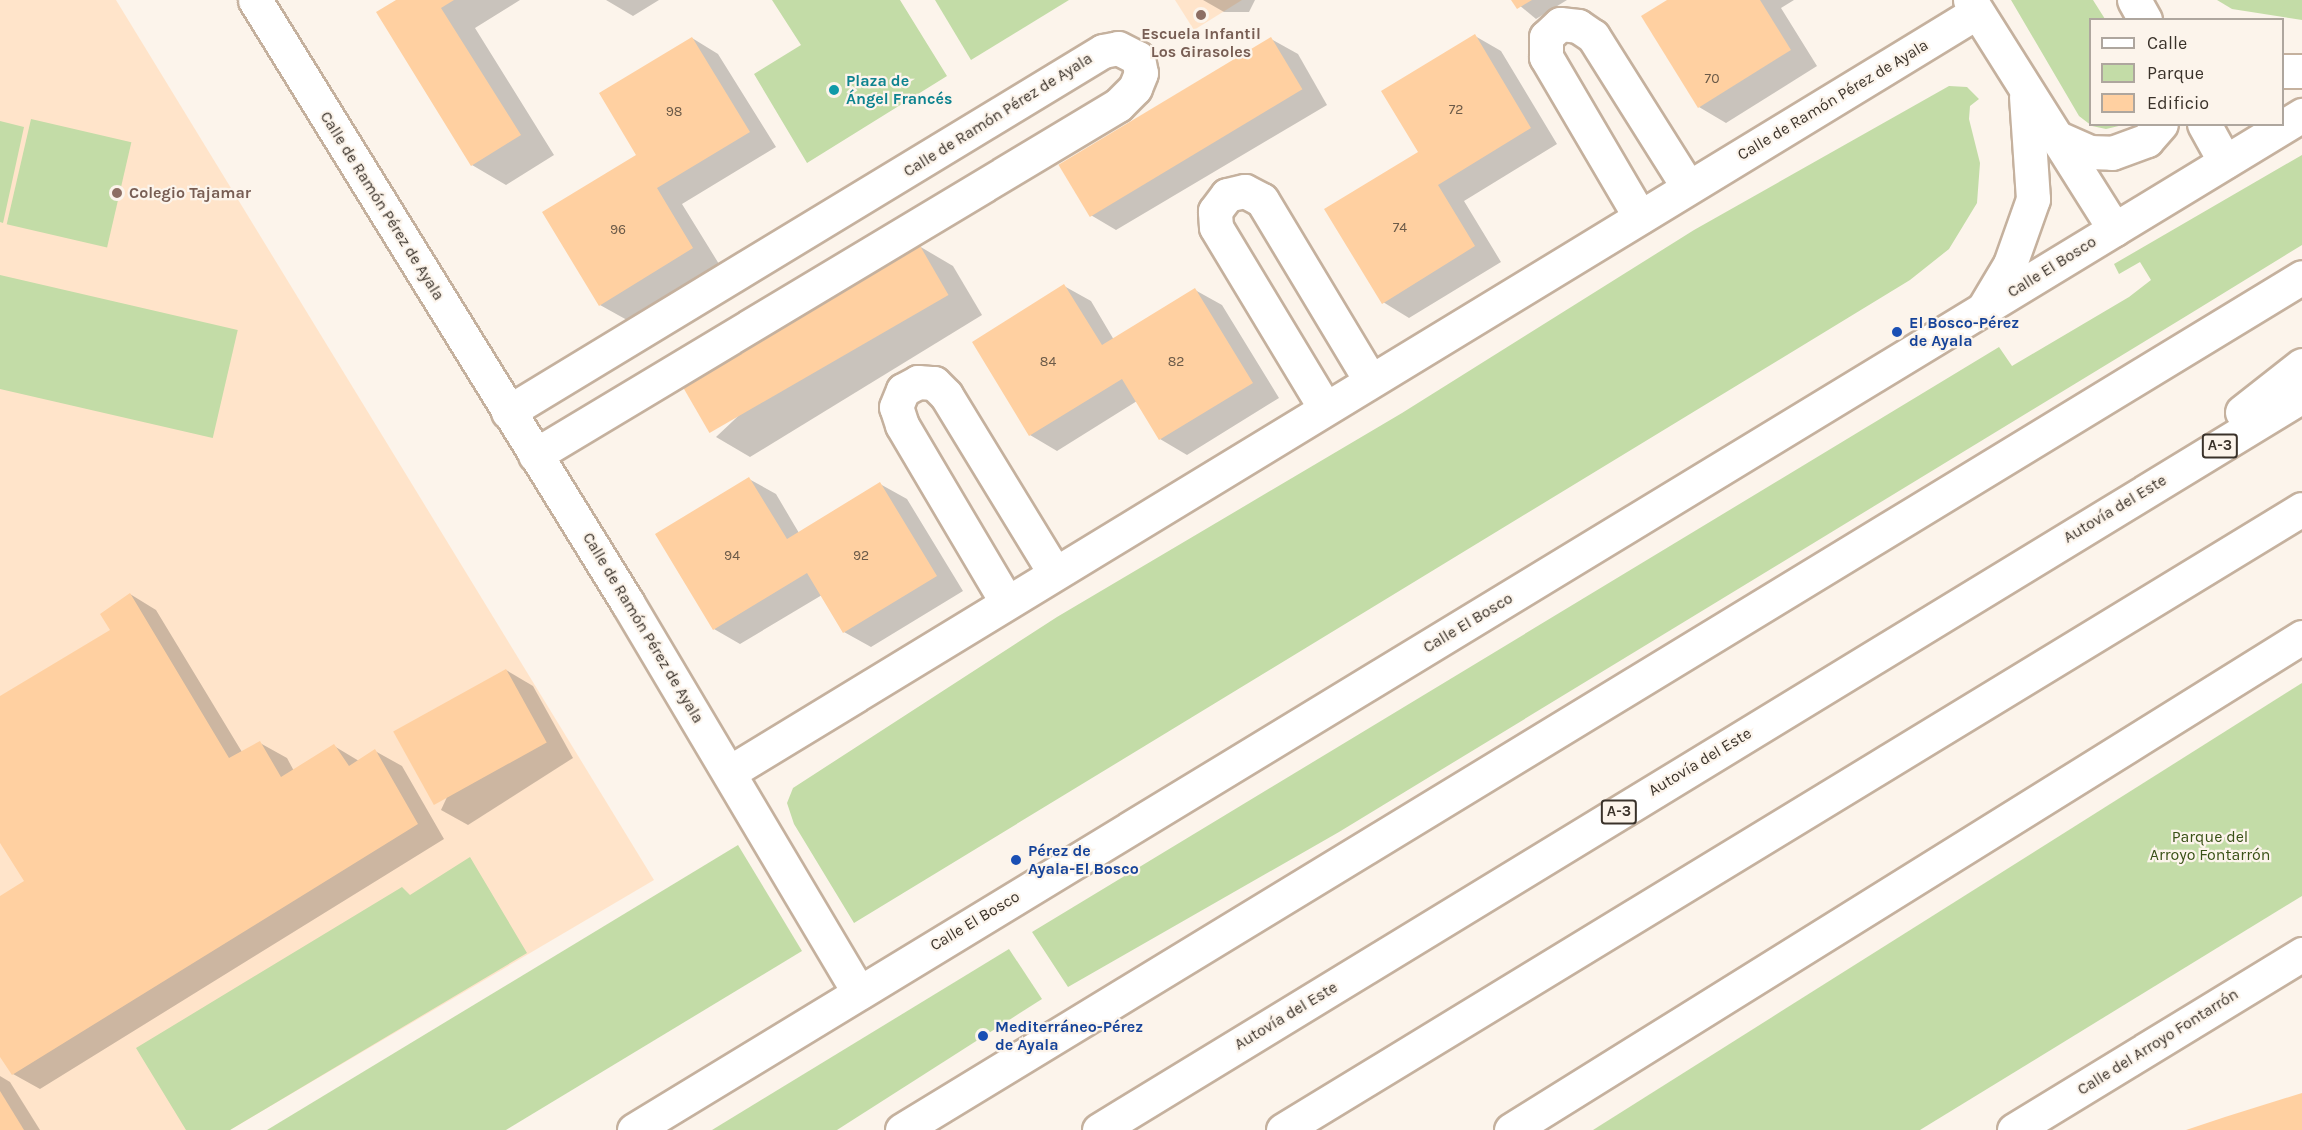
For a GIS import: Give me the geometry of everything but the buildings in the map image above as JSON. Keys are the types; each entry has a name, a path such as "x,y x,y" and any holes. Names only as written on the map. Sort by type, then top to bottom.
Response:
{"main road":[{"name":"Calle de Ramón Pérez de Ayala","path":"255,0 730,772 859,992"},
{"name":"Calle de Ramón Pérez de Ayala","path":"730,772 1006,601 1689,187 1974,6 2114,229"},
{"path":"1640,217 1546,57 1546,37 1560,24 1578,26 1593,36 1689,187"},
{"name":"Calle de Ramón Pérez de Ayala","path":"508,412 1103,51 1118,48 1138,58 1141,73 1135,88 1118,105 535,455"},
{"path":"2284,71 2302,71"},
{"path":"1982,310 2010,264 2033,199 2035,169 2025,90"},
{"name":"Calle El Bosco","path":"634,1130 2302,115"},
{"path":"2056,137 2089,152 2112,153 2147,140 2159,126"},
{"path":"2205,126 2225,162"},
{"path":"1325,408 1216,226 1215,211 1227,195 1245,191 1262,200 1370,380"},
{"path":"903,1130 2302,278"},
{"path":"2138,495 2302,364"},
{"path":"1006,601 902,425 896,408 903,390 926,382 946,395 1054,572"},
{"name":"Autovía del Este","path":"1100,1130 2302,396"},
{"path":"1282,1130 2302,509"},
{"path":"1511,1130 2302,637"},
{"name":"Calle del Arroyo Fontarrón","path":"2014,1130 2302,954"}],"shaded area":[{"path":"0,0 116,0 654,880 230,1130 0,1130"},
{"name":"Escuela Infantil Los Girasoles","path":"1175,0 1242,0 1194,30"}],"green space":[{"path":"772,0 900,0 947,76 807,163 754,74 801,45"},
{"path":"935,0 1069,0 971,60"},
{"path":"2011,0 2093,0 2104,18 2089,18 2089,124 2079,116"},
{"path":"2217,0 2302,0 2302,20 2232,9"},
{"path":"1949,86 1967,87 1979,99 1970,106 1969,119 1980,163 1977,203 1949,249 1910,280 854,923 794,824 787,803 793,788 1057,617 1402,413 1694,230"},
{"path":"31,119 131,142 107,247 7,224"},
{"path":"0,121 24,127 3,223 0,222"},
{"path":"2092,126 2119,126 2106,129"},
{"path":"2302,155 2302,245 2188,315 1339,832 1068,987 1032,932 1999,347 2012,366 2129,297 2151,280 2140,262 2119,274 2114,264"},
{"path":"0,275 238,330 213,438 0,389"},
{"name":"Parque del Arroyo Fontarrón","path":"2302,683 2302,896 1920,1130 1593,1130"},
{"path":"738,845 802,951 506,1130 267,1130"},
{"path":"470,857 527,953 230,1130 186,1130 136,1048 402,887 410,895"},
{"path":"1009,949 1042,999 837,1130 712,1130"}],"place":[{"name":"Escuela Infantil Los Girasoles","path":"1201,15"},
{"name":"Plaza de Ángel Francés","path":"834,90"},
{"name":"Colegio Tajamar","path":"117,193"},
{"name":"El Bosco-Pérez de Ayala","path":"1897,332"},
{"name":"Pérez de Ayala-El Bosco","path":"1016,860"},
{"name":"Mediterráneo-Pérez de Ayala","path":"983,1036"}]}
